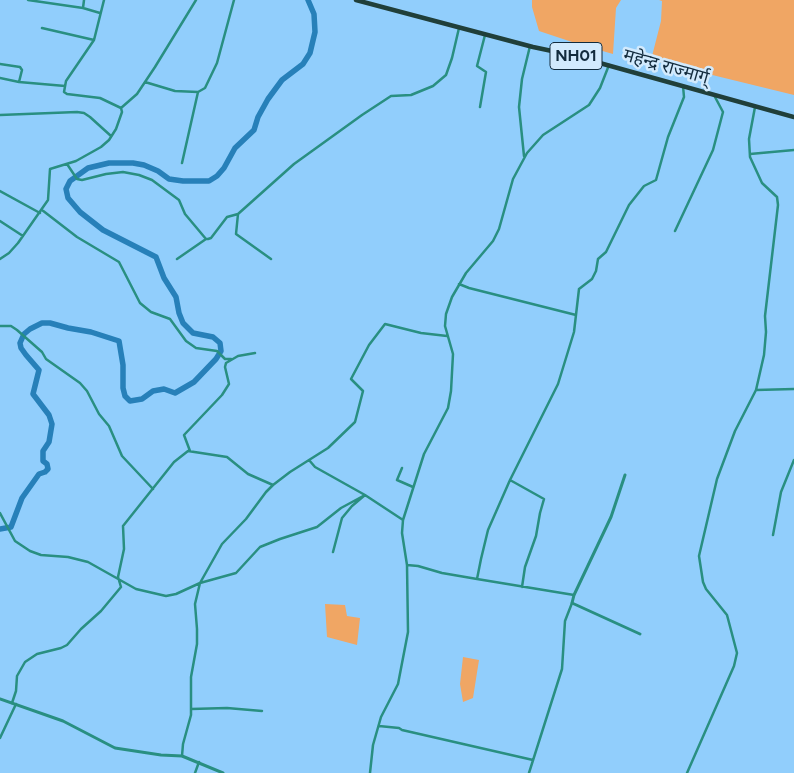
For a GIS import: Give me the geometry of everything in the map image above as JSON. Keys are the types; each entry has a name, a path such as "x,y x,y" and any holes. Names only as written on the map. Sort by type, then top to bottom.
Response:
{"highway":[{"name":"महेन्द्र राज्मार्ग्","path":"356,0 609,66 794,117"}],"street":[{"path":"28,0 83,8 100,13"},
{"path":"83,8 84,0"},
{"path":"104,0 94,40 72,71 64,86 65,94 100,98 122,108"},
{"path":"0,259 9,253 23,236 48,200 50,169 76,161 101,147 111,136 122,108 137,94 196,0"},
{"path":"182,163 198,92 208,84 218,63 234,0"},
{"path":"42,28 94,40"},
{"path":"177,260 206,239 211,238 227,217 238,214 294,164 391,96 412,95 433,86 446,75 459,28"},
{"path":"480,107 486,72 477,66 485,34"},
{"path":"524,158 519,107 522,79 530,46"},
{"path":"0,64 20,67 22,70 19,82"},
{"path":"370,773 373,745 378,726 398,684 408,632 407,565 402,533 403,520 424,454 448,408 451,390 453,354 445,326 446,314 459,284 493,241 499,229 513,179 524,158 543,134 589,105 600,88 609,66"},
{"path":"0,78 19,82 64,86"},
{"path":"145,82 175,91 198,92"},
{"path":"477,579 488,530 510,480 558,384 572,340 578,290 592,279 596,271 598,259 606,252 629,205 644,186 656,180 668,137 684,97 683,86"},
{"path":"675,231 713,150 722,112 715,95"},
{"path":"687,773 734,666 737,653 727,615 706,589 703,582 699,556 717,479 735,431 756,390 764,355 765,316 778,205 777,197 762,183 750,154 748,139 755,106"},
{"path":"0,115 84,113 111,136"},
{"path":"750,154 794,150"},
{"path":"67,164 77,179 82,180 123,172 152,180 179,200 185,214 206,239"},
{"path":"0,191 41,211 77,237 119,262 140,303 151,312 170,318 186,341 196,348 217,351 225,359 231,359"},
{"path":"238,214 236,234 271,258"},
{"path":"0,221 23,236"},
{"path":"459,284 576,315"},
{"path":"182,756 183,744 191,715 191,677 197,644 195,604 200,583 222,544 246,519 266,492 328,448 355,422 363,391 352,379 369,345 385,324 421,333 447,336"},
{"path":"0,326 11,326 42,352 46,359 80,383 87,391 99,414 109,426 122,456 154,489"},
{"path":"190,451 184,435 222,395 229,384 225,367 226,363 231,359 248,353 256,353"},
{"path":"756,390 794,389"},
{"path":"0,738 14,704 17,676 24,662 38,654 67,645 81,629 102,611 121,587 118,577 124,549 123,526 174,462 190,451 227,458 248,474 273,486"},
{"path":"309,460 315,466 403,520"},
{"path":"772,535 781,492 794,460"},
{"path":"402,468 397,480 413,487"},
{"path":"529,773 562,669 565,621 574,595 611,517 625,475"},
{"path":"510,480 544,499 536,536 525,567 522,587"},
{"path":"333,552 342,518 365,495"},
{"path":"0,513 15,541 30,551 41,555 68,557 88,562 136,589 163,596 176,594 200,583 236,573 260,547 317,527 341,508 365,495"},
{"path":"407,565 442,573 574,595"},
{"path":"572,603 640,634"},
{"path":"0,699 63,721 115,748 182,756 223,773"},
{"path":"191,709 227,708 262,711"},
{"path":"378,726 399,728 533,760"},
{"path":"195,773 199,762"}],"shaded area":[{"path":"532,0 621,0 616,8 613,54 539,31 532,7"},
{"path":"659,0 794,0 794,95 651,60 661,21 662,1"},
{"path":"325,604 345,605 347,616 360,618 357,645 327,637"},
{"path":"463,657 479,660 473,698 463,702 460,684"}],"waterway":[{"path":"0,529 11,527 22,498 39,474 48,469 47,464 43,461 43,451 49,442 52,424 49,415 33,394 39,370 21,348 20,343 24,334 30,329 42,323 50,323 91,332 119,341 123,365 123,388 125,396 130,401 142,399 153,391 164,389 175,393 194,382 221,351 220,343 213,337 193,333 183,323 176,297 164,278 156,257 103,230 80,212 68,198 66,189 70,181 88,168 109,163 144,165 158,171 169,179 183,181 209,181 217,176 224,168 235,148 254,130 258,117 268,99 282,80 303,64 310,53 315,32 314,14 308,0"}]}
